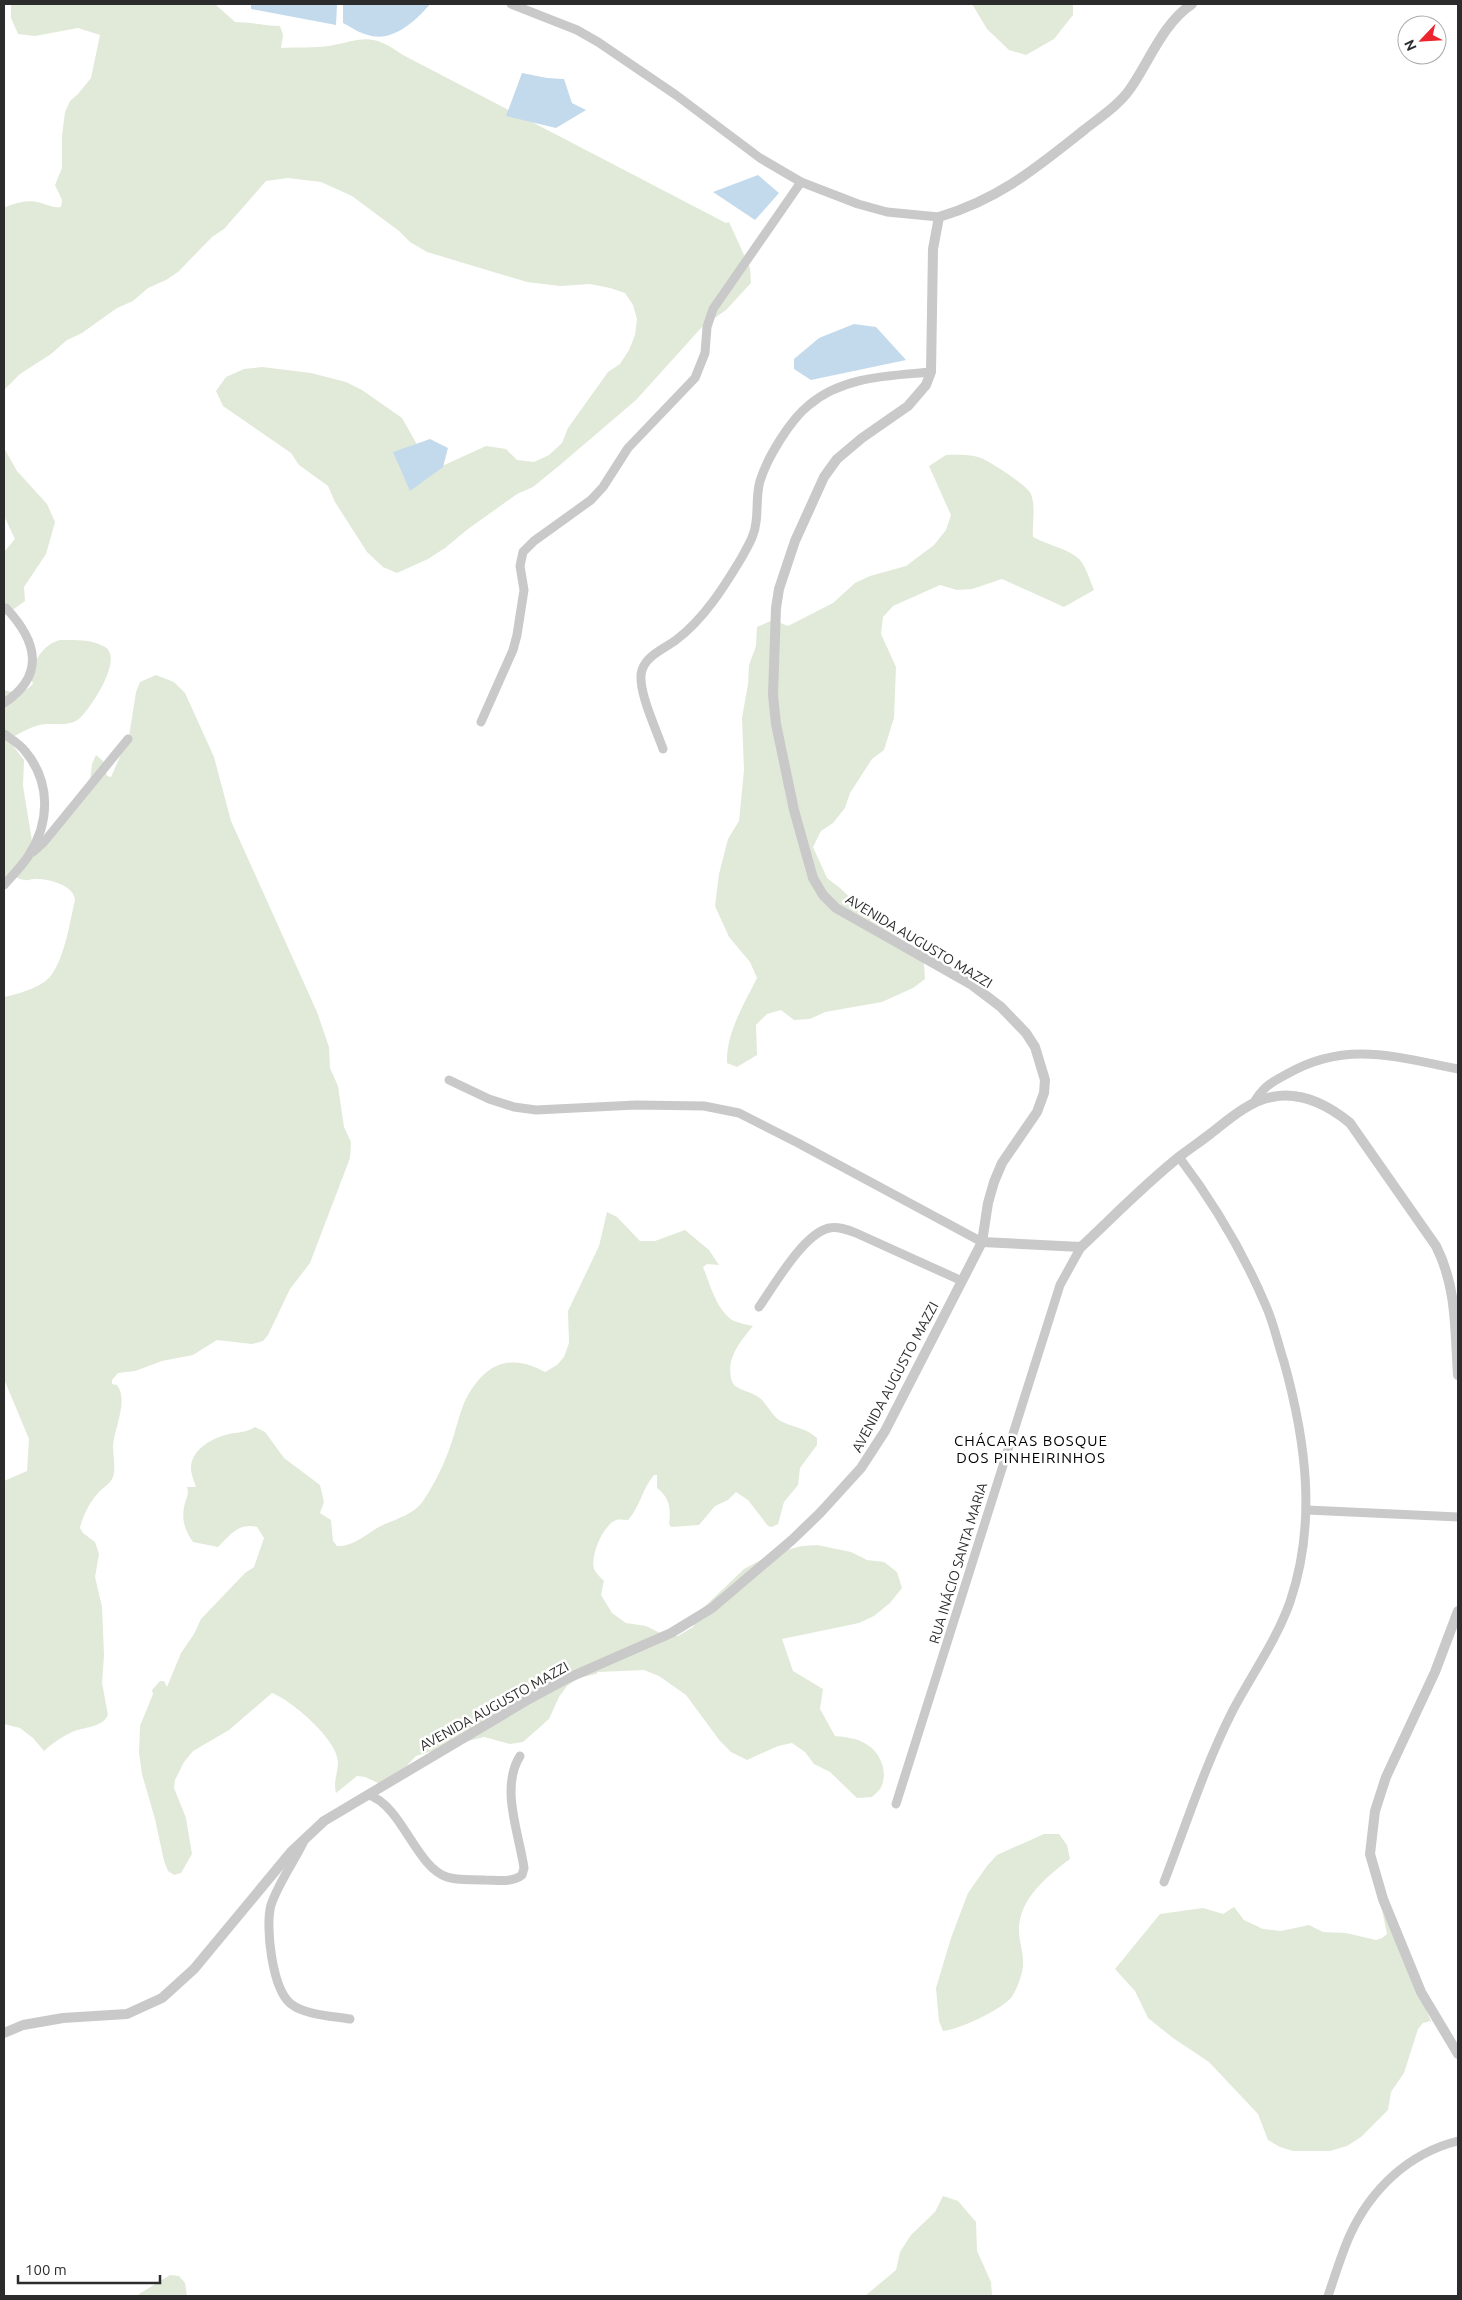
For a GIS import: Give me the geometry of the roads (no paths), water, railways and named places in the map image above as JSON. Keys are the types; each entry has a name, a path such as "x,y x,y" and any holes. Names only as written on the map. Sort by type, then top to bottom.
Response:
{"street":[{"path":"511,4 577,30 598,42 683,100 760,158 801,182 858,204 887,212 939,217 977,204 1007,189 1092,124 1128,92 1168,28 1192,4"},
{"path":"481,722 517,635 524,590 520,566 523,552 591,500 603,487 628,448 695,378 705,354 707,327 713,309 801,182"},
{"name":"AVENIDA AUGUSTO MAZZI","path":"4,2033 23,2025 63,2018 127,2014 162,1998 194,1969 269,1877 307,1835 324,1820 529,1699 566,1679 671,1633 712,1608 792,1540 837,1496 861,1468 885,1431 982,1242 988,1202 994,1182 1002,1163 1038,1112 1044,1093 1045,1080 1042,1063 1026,1033 1001,1007 972,985 836,908 823,895 813,878 807,860 776,724 773,695 776,608 779,589 795,541 824,477 837,459 862,438 908,406 926,385 931,372 933,249 939,217"},
{"path":"663,749 643,692 640,676 642,668 652,656 679,638 699,618 742,557 755,532 760,482 769,459 797,417 819,397 838,387 874,378 931,372"},
{"path":"4,704 23,686 34,662 32,646 26,632 6,608"},
{"path":"4,734 24,750 40,775 45,794 46,810 42,828 29,855"},
{"path":"4,885 29,855 44,842 128,739"},
{"path":"1253,1104 1261,1090 1278,1079 1305,1065 1340,1054 1392,1056 1458,1069"},
{"path":"449,1080 489,1099 514,1107 536,1110 636,1106 704,1106 739,1113 798,1142 982,1242 1081,1248 1179,1157 1231,1118 1253,1104 1273,1097 1293,1097 1312,1101 1339,1114 1350,1123 1436,1246 1443,1260 1453,1295 1458,1375"},
{"path":"1164,1882 1233,1711 1273,1641 1290,1602 1299,1568 1307,1510 1300,1428 1291,1388 1268,1308 1226,1230 1194,1177 1179,1157"},
{"path":"759,1307 810,1239 828,1228 840,1228 856,1233 962,1281"},
{"name":"RUA INÁCIO SANTA MARIA","path":"896,1804 1060,1285 1081,1248"},
{"path":"1307,1510 1458,1516"},
{"path":"1458,1611 1435,1672 1386,1776 1375,1811 1370,1854 1383,1899 1421,1992 1458,2054"},
{"path":"369,1795 385,1805 424,1857 440,1874 454,1879 512,1880 522,1875 524,1868 515,1819 511,1776 520,1756"},
{"path":"307,1835 272,1903 270,1933 274,1972 279,1987 291,2004 313,2012 350,2020"},
{"path":"1328,2296 1350,2234 1375,2194 1400,2168 1413,2159 1441,2145 1458,2141"}],"water":[{"path":"251,4 337,4 336,25 251,9"},
{"path":"343,4 430,4 403,29 386,36 377,37 361,33 343,23"},
{"path":"522,73 564,79 572,103 586,110 556,128 506,116"},
{"path":"758,175 779,193 755,220 713,192"},
{"path":"854,324 876,327 906,360 811,380 794,369 794,359 819,338"},
{"path":"430,439 448,448 443,467 410,491 393,452"}],"district":[{"name":"CHÁCARAS BOSQUE DOS PINHEIRINHOS","path":"1031,1448"}]}
